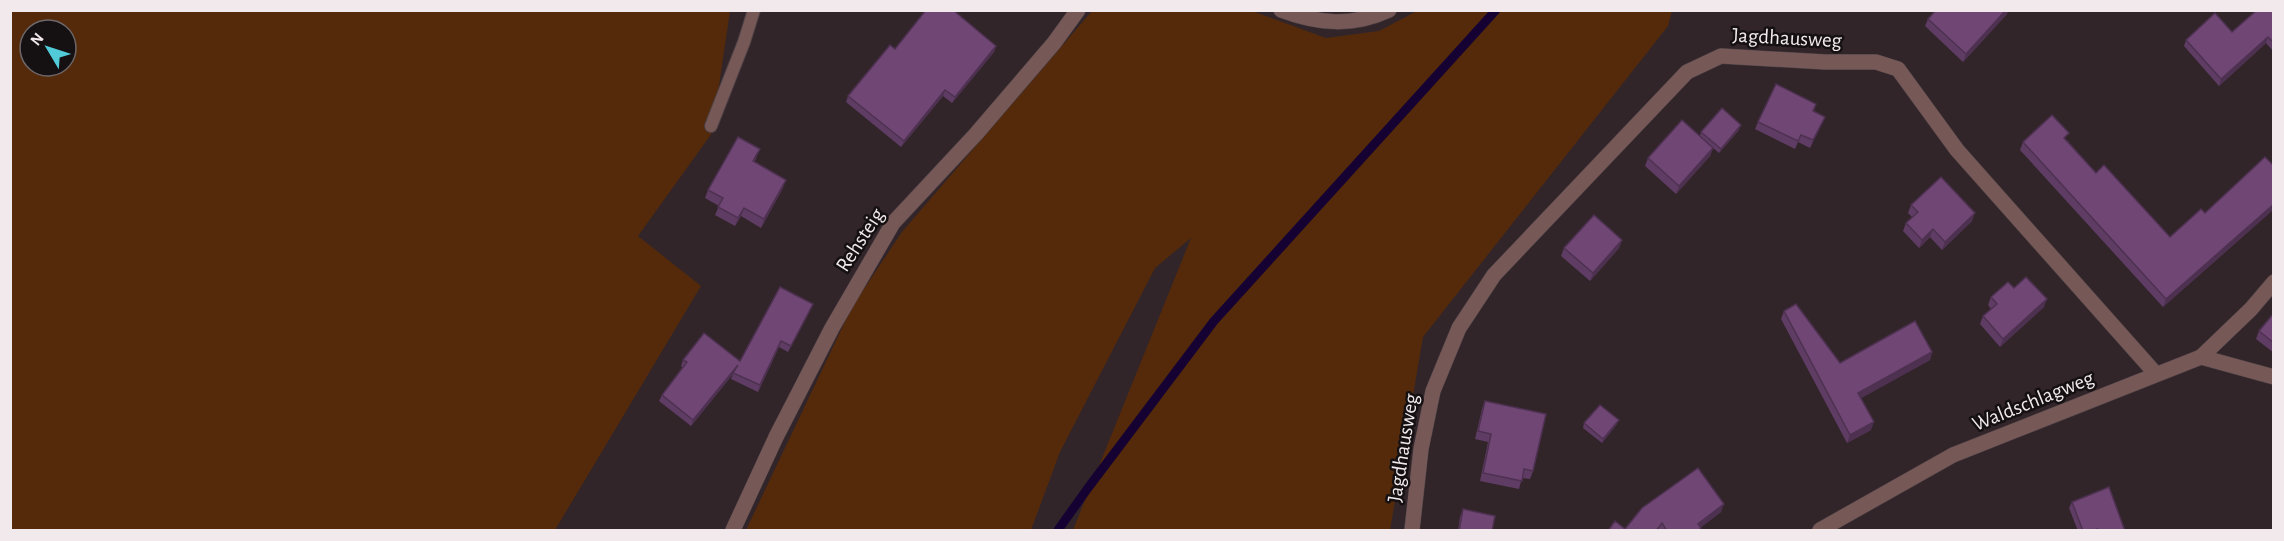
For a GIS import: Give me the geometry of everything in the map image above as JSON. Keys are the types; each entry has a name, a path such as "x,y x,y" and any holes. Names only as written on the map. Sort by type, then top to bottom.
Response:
{"street":[{"name":"Rehsteig","path":"733,531 776,437 832,328 893,223 976,134 1054,43 1078,10"},
{"path":"1281,10 1300,18 1335,22 1368,20 1389,10"},
{"name":"Jagdhausweg","path":"1412,531 1421,449 1433,390 1465,319 1494,275 1687,72 1721,56 1825,62 1876,62 1898,69 1957,150 2156,374"},
{"path":"2201,357 2251,309 2274,282"},
{"path":"2201,357 2274,377"},
{"name":"Waldschlagweg","path":"1820,531 1953,455 2201,357"}],"lane":[{"path":"711,126 754,10"}],"shaded area":[{"path":"10,11 730,11 712,133 638,236 701,286 555,530 11,530"},
{"path":"1092,11 1252,11 1326,38 1379,31 1417,11 1672,11 1668,26 1423,337 1390,530 1073,530 1191,238 1155,268 1060,452 1031,530 746,530 852,307 902,232"}],"building":[{"path":"926,10 953,10 996,46 955,97 945,90 904,141 848,96 890,45 895,49"},
{"path":"1936,10 2006,10 1966,54 1928,19"},
{"path":"2257,10 2274,10 2274,43 2268,37 2221,79 2186,40 2215,13 2232,32"},
{"path":"1776,84 1816,104 1813,111 1825,117 1813,140 1801,135 1798,141 1758,122"},
{"path":"1722,108 1741,125 1721,149 1701,132"},
{"path":"2052,115 2069,133 2064,138 2096,173 2104,165 2170,237 2201,209 2205,213 2265,157 2274,166 2274,204 2166,299 2023,142"},
{"path":"1682,120 1713,148 1679,186 1648,158"},
{"path":"738,137 760,149 753,161 786,180 764,219 744,208 738,218 718,207 723,198 708,190"},
{"path":"1941,177 1975,213 1945,242 1933,229 1922,240 1906,223 1918,212 1911,205"},
{"path":"1594,215 1622,240 1593,273 1564,248"},
{"path":"2026,277 2047,299 2003,339 1983,316 1997,304 1991,297 2008,282 2014,288"},
{"path":"780,287 813,304 791,346 781,341 760,385 733,373 738,365 693,420 662,395 687,362 683,360 704,333 740,361"},
{"path":"1796,304 1840,363 1915,321 1932,352 1858,393 1874,422 1850,435 1784,311"},
{"path":"2274,313 2274,343 2259,331"},
{"path":"1485,401 1546,414 1533,471 1524,469 1522,481 1483,473 1491,434 1478,431"},
{"path":"1600,405 1619,420 1603,439 1584,423"},
{"path":"1698,468 1724,504 1698,524 1701,528 1698,531 1667,531 1662,523 1656,531 1608,531 1615,521 1625,529 1642,508"},
{"path":"2109,487 2125,531 2098,531 2097,529 2083,531 2072,502"},
{"path":"1463,509 1495,516 1492,531 1459,531"}],"waterway":[{"path":"1058,530 1214,321 1496,10"}]}
